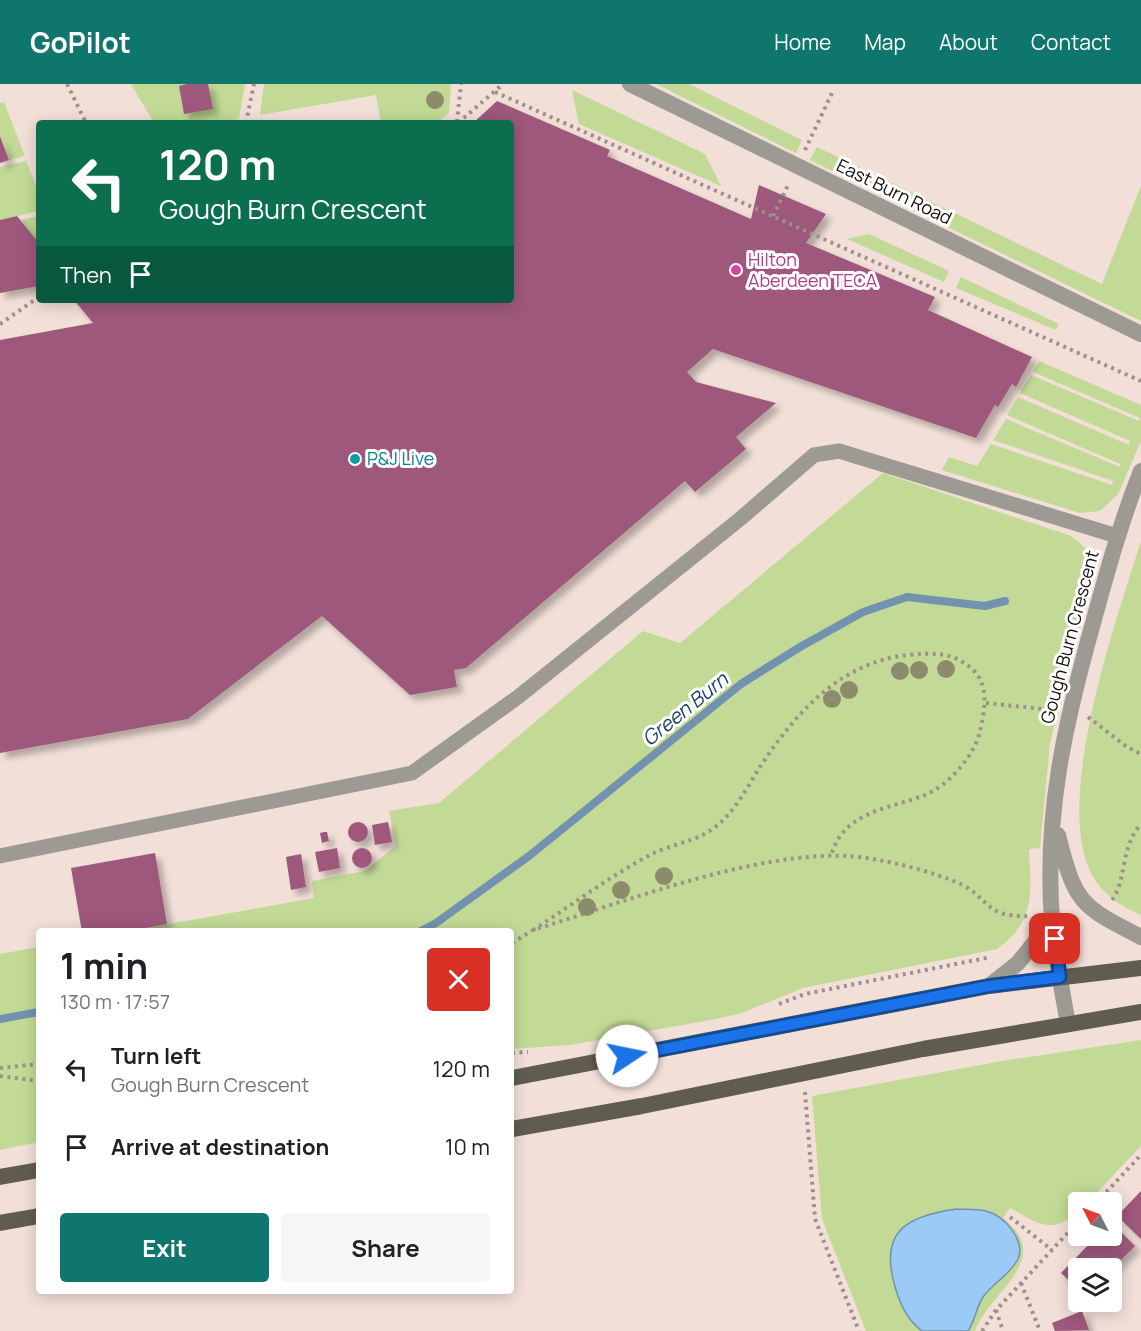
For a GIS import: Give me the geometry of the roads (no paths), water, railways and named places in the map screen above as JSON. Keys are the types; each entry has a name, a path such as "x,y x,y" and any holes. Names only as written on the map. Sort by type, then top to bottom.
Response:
{"main road":[{"path":"514,1078 989,986 1141,968"},
{"path":"514,1129 642,1106 923,1049 1141,1012"},
{"path":"0,1177 36,1171"},
{"path":"0,1222 36,1216"}],"street":[{"name":"East Burn Road","path":"630,84 1141,334"},
{"name":"Gough Burn Crescent","path":"1068,1024 1052,920 1053,817 1058,767 1068,712 1117,536 1141,471"},
{"name":"Gough Burn Crescent","path":"1053,817 1065,865 1084,902 1097,915 1141,937"},
{"path":"989,986 1018,963 1052,920"}],"lane":[{"path":"0,856 412,773 518,698 740,519 814,455 839,451 848,453 1117,536"}],"water":[{"path":"956,1209 985,1211 1001,1219 1013,1231 1020,1252 1011,1270 983,1297 968,1331 922,1331 907,1316 898,1297 891,1265 891,1250 901,1229 911,1222 924,1216"}],"waterway":[{"name":"Green Burn","path":"427,928 529,856 741,684 800,647 863,612 907,597 985,606 1005,601"},
{"name":"Green Burn","path":"0,1019 36,1013"}],"place":[{"name":"Hilton Aberdeen TECA","path":"736,270"},
{"name":"P&J Live","path":"355,459"}]}
